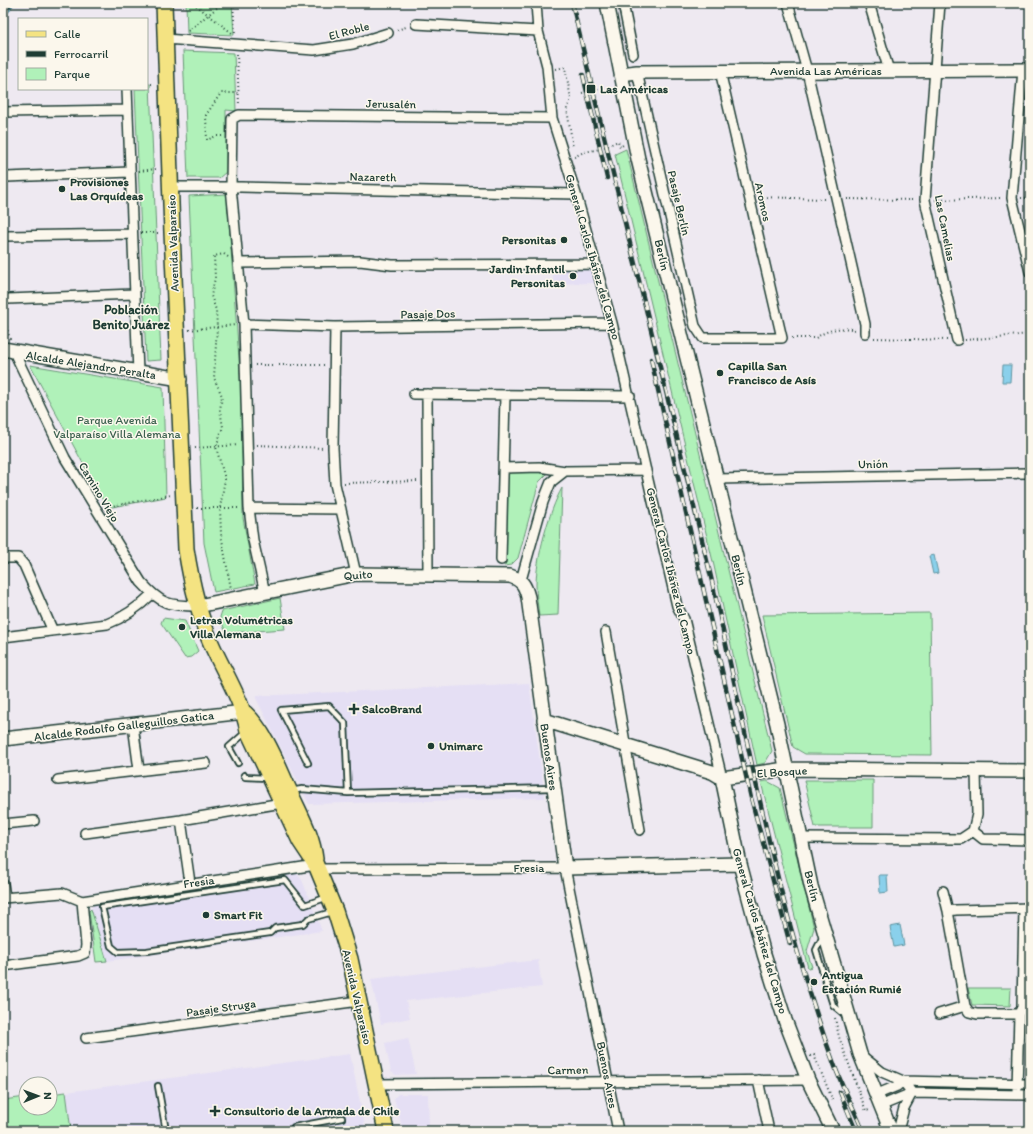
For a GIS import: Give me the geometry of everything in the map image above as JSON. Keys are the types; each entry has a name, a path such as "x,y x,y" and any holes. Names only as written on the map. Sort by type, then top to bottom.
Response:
{"main road":[{"name":"Avenida Valparaíso","path":"164,3 170,187 176,331 180,379 186,549 198,606 210,642 244,712 248,731 270,778 286,798"},
{"name":"Berlín","path":"607,3 642,174 775,716 811,886 860,1054 877,1100 891,1131"},
{"name":"Avenida Las Américas","path":"621,74 637,72 1026,70"},
{"name":"Alcalde Alejandro Peralta","path":"8,350 180,379"},
{"name":"Quito","path":"198,606 356,574 510,576 521,580"},
{"name":"Buenos Aires","path":"521,580 525,586 528,597 565,868"},
{"name":"Avenida Valparaíso","path":"244,712 256,723 286,798 300,841 317,867 335,911 350,959 386,1131"},
{"name":"Alcalde Rodolfo Galleguillos Gatica","path":"3,740 244,712"},
{"path":"544,720 712,772 722,778"},
{"name":"El Bosque","path":"722,778 786,769 1030,771"},
{"name":"General Carlos Ibáñez del Campo","path":"722,778 740,864 769,969 785,1020 808,1080 833,1131"},
{"name":"Fresia","path":"565,868 740,864"}],"street":[{"name":"General Carlos Ibáñez del Campo","path":"536,3 538,31 547,66 552,118 576,194 612,323 630,396 677,606 684,619 722,778"},
{"path":"623,3 633,54"},
{"path":"788,3 807,71 865,324 865,333"},
{"path":"869,3 889,71"},
{"name":"Las Camelias","path":"940,3 925,200 957,340"},
{"path":"416,24 538,31"},
{"name":"El Roble","path":"165,39 314,50 352,44 388,32"},
{"path":"1026,70 1012,198 1030,272"},
{"name":"Pasaje Berlín","path":"637,72 695,326 703,338 782,338"},
{"name":"Aromos","path":"720,72 782,338"},
{"path":"127,90 138,373"},
{"path":"3,112 128,110"},
{"name":"Jerusalén","path":"231,136 232,119 239,115 552,118"},
{"path":"231,136 231,186 239,263 246,365 249,444 249,508 265,593"},
{"path":"7,176 130,172"},
{"name":"Nazareth","path":"170,187 231,186 576,194"},
{"path":"6,236 132,234"},
{"path":"239,263 360,261 392,265 596,264"},
{"path":"8,299 134,294"},
{"name":"Pasaje Dos","path":"244,324 335,327 612,323"},
{"path":"335,327 333,448 335,484 356,574"},
{"name":"Camino Viejo","path":"8,350 61,452 141,582 152,594 165,604 198,606"},
{"path":"414,394 630,396"},
{"path":"427,394 428,574"},
{"path":"501,560 505,395"},
{"path":"504,468 539,467 565,471 646,470"},
{"path":"521,580 543,502 551,482 565,471"},
{"name":"Unión","path":"716,479 1030,473"},
{"path":"249,508 341,509"},
{"path":"3,558 18,558 24,565 52,629"},
{"path":"3,636 52,629 107,624 117,620 140,606 152,594"},
{"path":"606,632 640,830"},
{"path":"133,725 139,770"},
{"path":"58,780 206,763"},
{"path":"800,838 961,839 973,830 977,814 976,771"},
{"path":"85,833 181,820 286,798"},
{"path":"181,820 190,883"},
{"path":"3,824 34,821"},
{"path":"973,830 983,839 1030,840"},
{"name":"Fresia","path":"82,901 190,883 317,867 565,868"},
{"name":"Buenos Aires","path":"565,868 618,1131"},
{"path":"3,884 4,898 62,893 82,901 86,945 84,953 78,956 3,966"},
{"path":"943,891 965,1006 969,1012 977,1014 1019,1014"},
{"path":"948,911 1027,908 1022,1007 1019,1014 1017,1095"},
{"name":"Pasaje Struga","path":"86,1038 359,1001"},
{"path":"939,1014 965,1006"},
{"path":"860,1054 882,1072 903,1081 1030,1084"},
{"path":"758,1080 769,1131"},
{"name":"Carmen","path":"376,1084 808,1080"},
{"path":"903,1081 912,1093"},
{"path":"877,1100 903,1081"},
{"path":"898,1131 904,1108 912,1093"},
{"path":"877,1100 912,1093 1030,1095"}],"lane":[{"path":"308,763 281,710 329,706 345,723 348,793"},
{"path":"238,763 229,747 248,731"},
{"path":"244,775 245,777 270,778"},
{"path":"286,798 302,789 348,793 553,788"},
{"path":"330,897 305,905 285,880 102,907 111,946 118,952 147,951 270,933 275,928 303,924 308,919 335,911"},
{"path":"158,1086 166,1131"},
{"path":"294,1131 294,1127 342,1118"}],"path":[{"path":"181,40 185,33 223,3"},
{"path":"233,3 235,36"},
{"name":"El Roble","path":"388,32 416,24"},
{"path":"565,67 571,99 567,109 575,157"},
{"path":"582,93 599,89"},
{"path":"231,136 216,136 207,140 206,115 221,93 238,93"},
{"path":"566,162 584,152 600,149 618,141"},
{"path":"130,172 170,168"},
{"path":"925,200 1030,198"},
{"path":"132,234 172,232"},
{"path":"233,600 221,534 220,508 226,479 216,447 223,427 220,410 222,396 214,378 217,327 216,310 211,296 215,278 214,256 224,254 239,263"},
{"path":"3,315 8,350"},
{"path":"176,331 244,324"},
{"path":"782,338 816,338 824,331 850,329 865,333"},
{"path":"246,365 334,365"},
{"path":"182,449 249,444 333,448"},
{"path":"335,484 427,481"},
{"path":"95,509 184,492"},
{"path":"184,508 249,508"}],"shaded area":[{"name":"Jardin Infantil Personitas","path":"553,268 590,269 594,283 553,284"},
{"path":"529,683 545,798 309,804 255,696"},
{"path":"296,873 302,880 322,931 107,961 91,909 97,901"},
{"path":"538,960 542,987 406,1001 410,1018 381,1024 371,979"},
{"path":"408,1038 416,1074 396,1075 391,1072 385,1043"},
{"name":"Consultorio de la Armada de Chile","path":"350,1054 366,1131 71,1131 66,1092"},
{"path":"398,1094 428,1094 429,1127 402,1127 394,1098"}],"green space":[{"path":"186,3 232,3 234,35 187,33"},
{"path":"183,51 234,53 236,111 226,110 226,172 219,178 188,178"},
{"path":"148,84 150,84 161,360 146,361 135,90 148,90"},
{"path":"626,149 772,751 765,763 757,765 714,566 615,154"},
{"name":"Parque Avenida Valparaíso Villa Alemana","path":"227,194 241,387 243,518 255,584 214,592 204,543 189,196"},
{"name":"Parque Avenida Valparaíso Villa Alemana","path":"30,365 163,387 166,497 107,508"},
{"path":"509,471 542,471 548,473 539,482 518,558 511,565 504,566 506,474"},
{"path":"562,488 558,615 539,616 536,585 538,562 552,509"},
{"path":"280,598 285,629 226,633 220,617 222,611"},
{"path":"930,613 932,755 805,754 793,747 762,615"},
{"path":"163,618 185,621 198,651 191,657 185,658 161,623"},
{"path":"804,780 873,780 873,827 815,827"},
{"path":"767,781 780,788 814,928 807,951 812,967 808,968 761,782"},
{"path":"91,909 107,961 96,962 89,911"},
{"path":"968,988 1011,988 1010,1006 972,1005"},
{"path":"66,1092 71,1131 3,1131 3,1100 18,1098 18,1116 58,1116 58,1093"}],"water":[{"path":"1003,365 1011,365 1010,382 1002,382"},
{"path":"934,555 938,573 933,574 929,556"},
{"path":"879,875 887,875 888,892 880,893"},
{"path":"900,925 904,945 894,947 890,927"}],"waterway":[{"path":"3,18 13,3"}],"railway":[{"path":"572,3 710,573 780,887 797,950 816,1011 837,1072 863,1131"},
{"path":"583,75 607,178"},
{"path":"651,359 751,798 790,944"},
{"path":"840,1092 856,1131"}],"place":[{"name":"Las Américas","path":"591,89"},
{"name":"Provisiones Las Orquídeas","path":"62,189"},
{"name":"Personitas","path":"564,240"},
{"name":"Jardin Infantil Personitas","path":"573,276"},
{"name":"Capilla San Francisco de Asís","path":"720,373"},
{"name":"Letras Volumétricas Villa Alemana","path":"182,627"},
{"name":"SalcoBrand","path":"354,709"},
{"name":"Unimarc","path":"431,746"},
{"name":"Smart Fit","path":"206,915"},
{"name":"Antigua Estación Rumié","path":"814,982"},
{"name":"Consultorio de la Armada de Chile","path":"215,1111"}],"district":[{"name":"Población Benito Juárez","path":"131,316"}]}
